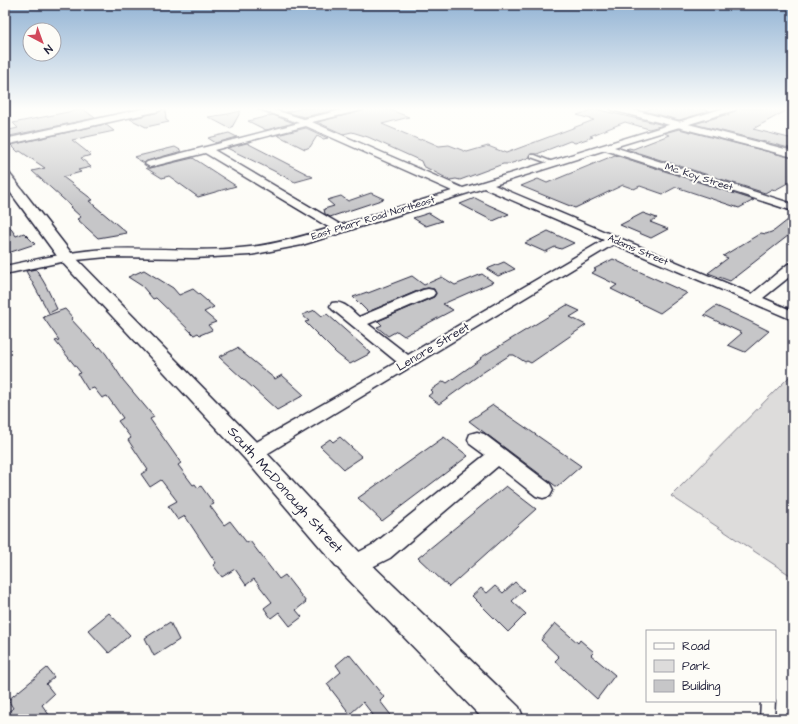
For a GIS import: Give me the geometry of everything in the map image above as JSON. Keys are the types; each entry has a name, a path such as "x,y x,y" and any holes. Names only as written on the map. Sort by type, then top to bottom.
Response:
{"street":[{"path":"150,164 238,142"},
{"path":"349,142 461,191"},
{"name":"East Pharr Road Northeast","path":"5,270 66,257 107,253 194,254 250,251 298,242 621,142"},
{"path":"746,142 793,154"},
{"name":"Mc Koy Street","path":"604,147 793,208"},
{"path":"207,150 338,229"},
{"name":"South McDonough Street","path":"5,176 66,257 253,453 354,566 507,719"},
{"name":"Adams Street","path":"483,184 793,316"},
{"name":"Lenore Street","path":"253,453 408,363 613,240"},
{"path":"754,299 793,267"},
{"path":"357,323 428,293"},
{"path":"337,306 408,363"},
{"path":"477,439 543,490"},
{"path":"354,566 382,550 498,455"}],"lane":[{"path":"533,156 553,163"},
{"path":"767,719 768,702"}],"green space":[{"path":"793,373 793,577 671,496"}],"building":[{"path":"25,142 74,142 91,155 81,158 91,167 78,170 81,172 63,177 93,200 89,201 127,233 98,238 77,219 81,217 70,207 71,206 32,171 45,168 20,151 18,152 11,145"},
{"path":"291,142 313,142 310,147 305,149"},
{"path":"379,142 429,142 439,146 449,145 467,152 488,146 506,153 536,142 568,142 537,154 531,154 530,157 525,159 509,164 503,164 460,180 450,180 423,166 421,161"},
{"path":"652,142 729,142 793,158 793,180 775,190 772,189 765,193 626,149 633,149"},
{"path":"764,142 793,142 793,149"},
{"path":"247,143 313,177 295,182 227,148"},
{"path":"175,147 182,151 144,163 134,157"},
{"path":"615,155 754,200 739,208 676,187 663,194 640,186 634,189 623,185 575,208 521,186 538,179 547,183"},
{"path":"193,158 236,186 198,197 169,176 162,178 146,168"},
{"path":"371,193 384,199 330,217 325,214 324,209 334,206 327,200 341,196 348,201"},
{"path":"475,198 509,214 493,221 460,204"},
{"path":"429,213 442,221 426,226 413,218"},
{"path":"643,213 657,218 650,222 668,229 651,238 620,225"},
{"path":"793,216 793,232 730,281 708,273 728,258 723,256 761,233 766,234 774,231"},
{"path":"5,220 16,236 24,233 35,244 5,254"},
{"path":"548,231 574,243 561,249 555,247 545,252 525,243"},
{"path":"613,259 687,293 660,313 611,289 617,285 592,273 596,270 594,269"},
{"path":"504,262 515,269 498,276 487,269"},
{"path":"36,269 57,309 49,313 26,271"},
{"path":"144,270 173,288 179,295 193,289 214,307 204,312 216,322 208,325 212,330 200,335 198,333 194,335 156,298 153,299 142,286 128,277"},
{"path":"482,274 493,282 443,304 453,310 404,336 397,331 388,336 377,327 382,325 378,321 434,297 436,294 434,289 422,289 368,312 353,297 367,292 368,293 412,276 424,285 442,277 455,285"},
{"path":"567,305 580,311 570,317 586,325 531,363 527,361 525,362 514,355 510,355 439,404 428,396 433,392 431,390 444,381 447,383 481,359 480,358"},
{"path":"716,306 769,331 745,352 728,345 742,333 704,315"},
{"path":"65,309 73,318 71,319 98,348 100,347 106,354 123,380 154,417 150,419 181,463 178,465 193,485 195,484 198,488 201,486 214,504 210,506 224,525 230,521 247,543 250,541 279,579 285,575 306,602 296,610 302,617 290,626 279,612 271,618 264,608 272,602 254,579 246,585 235,569 222,577 213,565 216,563 185,516 178,520 168,506 177,501 161,480 150,487 141,474 148,470 128,440 131,438 118,421 123,418 107,396 102,398 94,388 88,390 78,374 81,373 55,341 59,340 43,317"},
{"path":"315,310 322,316 327,314 371,353 350,364 336,353 305,322 309,321 302,315"},
{"path":"237,348 275,379 282,375 304,395 277,410 219,357"},
{"path":"493,405 581,466 557,487 469,421"},
{"path":"340,437 362,457 344,469 320,446 330,439 333,442"},
{"path":"444,437 468,456 382,521 358,498"},
{"path":"506,486 536,509 449,587 418,558"},
{"path":"515,582 524,590 512,601 526,614 508,632 472,596 481,588 487,593 495,586 503,593"},
{"path":"109,613 130,635 109,653 88,630"},
{"path":"170,622 179,640 154,656 145,638"},
{"path":"555,623 578,643 580,640 594,652 591,655 615,675 597,699 555,661 559,657 541,640"},
{"path":"349,654 384,697 380,701 394,719 376,719 363,702 350,714 327,684 341,672 336,665"},
{"path":"47,668 54,677 46,684 54,694 42,705 52,719 5,719 5,715 13,708 8,700"}]}
